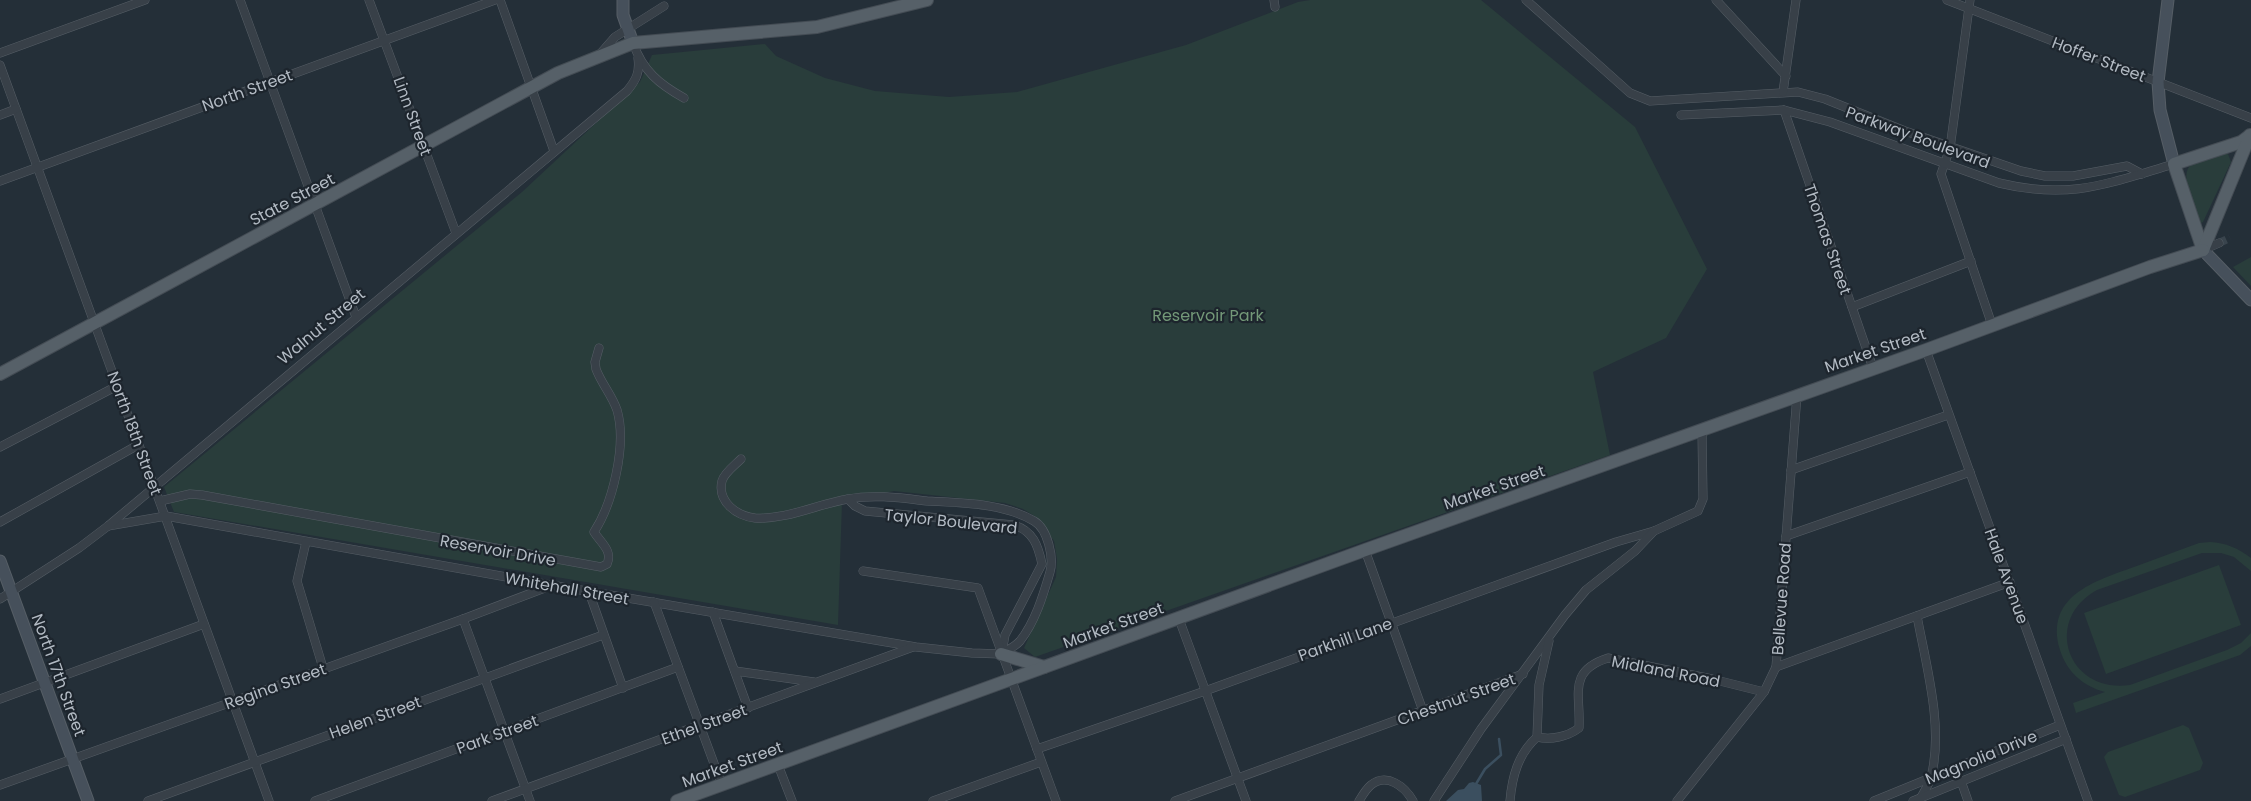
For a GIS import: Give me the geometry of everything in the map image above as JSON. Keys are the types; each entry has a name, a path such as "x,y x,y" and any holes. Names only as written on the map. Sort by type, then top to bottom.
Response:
{"main road":[{"name":"State Street","path":"0,374 558,73 600,55 633,44 679,38 818,27 927,0"},
{"name":"Parkway Boulevard","path":"2174,164 2241,142 2250,135"},
{"path":"2203,250 2250,135"},
{"path":"2174,164 2203,250"},
{"name":"Market Street","path":"678,801 1365,550 1702,431 1797,394 1926,350 2150,267 2203,250"},
{"path":"1002,654 1044,667"}],"street":[{"path":"0,53 145,0"},
{"path":"240,0 356,317"},
{"name":"Linn Street","path":"369,0 456,233"},
{"name":"North Street","path":"0,181 495,0"},
{"path":"500,0 554,151"},
{"path":"623,0 623,15 638,58 652,78 684,98"},
{"name":"Parkway Boulevard","path":"1526,0 1630,93 1650,101 1798,92 1825,99 2001,166 2045,176 2073,176 2127,166 2142,174"},
{"path":"1716,0 1786,76"},
{"path":"1783,92 1796,0"},
{"name":"Hoffer Street","path":"1947,0 2251,118"},
{"path":"1970,0 1950,148 1941,174 1992,325"},
{"path":"2168,0 2158,82 2160,110 2174,164"},
{"name":"State Street","path":"600,55 615,37 664,6"},
{"name":"Walnut Street","path":"0,599 108,526 627,91 636,80 640,68 638,58"},
{"name":"North 18th Street","path":"0,64 269,801"},
{"path":"0,115 16,109"},
{"name":"Parkway Boulevard","path":"1681,115 1784,110 1830,122 1998,183 2047,192 2094,188 2174,164"},
{"name":"Thomas Street","path":"1784,110 1873,368"},
{"path":"2218,243 2203,250 2251,300"},
{"path":"1852,307 1971,261"},
{"name":"Reservoir Drive","path":"160,501 190,494 202,495 600,567 607,564 610,558 608,550 594,532 603,519 618,464 620,427 616,409 596,369 595,362 599,348"},
{"name":"Hale Avenue","path":"1926,350 2088,801"},
{"path":"0,447 117,386"},
{"name":"Bellevue Road","path":"1677,801 1764,692 1776,667 1797,394"},
{"path":"1791,470 1948,415"},
{"name":"Chestnut Street","path":"1175,801 1523,674 1586,590 1635,551 1654,531 1698,511 1703,499 1702,431"},
{"path":"0,522 138,445"},
{"name":"Taylor Boulevard","path":"741,459 722,480 721,490 726,504 740,514 756,518 779,516 848,498 891,497 984,506 1013,512 1036,522 1050,544 1052,567 1035,615 1018,643 1002,654"},
{"path":"1786,536 1970,472"},
{"name":"Taylor Boulevard","path":"848,498 854,506 865,511 1014,525 1025,528 1035,540 1042,564 1005,635 1002,654"},
{"name":"Whitehall Street","path":"108,526 166,516 550,586 916,646 972,653 1002,654"},
{"name":"Parkhill Lane","path":"1036,748 1205,691 1616,542 1654,531"},
{"path":"306,542 297,581 323,668"},
{"path":"1365,550 1423,711"},
{"name":"North 17th Street","path":"0,561 88,801"},
{"path":"863,571 978,588 1056,801"},
{"path":"1776,667 2010,582"},
{"name":"Regina Street","path":"0,785 550,586"},
{"path":"589,592 623,688"},
{"path":"654,602 722,785"},
{"path":"713,612 748,708"},
{"path":"1917,616 1933,704 1935,751 1931,778 1918,800"},
{"path":"463,619 530,801"},
{"path":"1179,619 1246,801"},
{"path":"0,699 204,624"},
{"name":"Helen Street","path":"148,801 603,634"},
{"path":"1510,801 1512,775 1529,744 1537,737 1539,685 1550,637"},
{"name":"Ethel Street","path":"492,801 916,646"},
{"name":"Midland Road","path":"1537,737 1547,739 1572,733 1579,728 1578,686 1583,674 1592,663 1608,658 1712,679 1764,692"},
{"name":"Park Street","path":"315,801 678,668"},
{"path":"735,671 817,682"},
{"path":"1434,801 1481,729 1523,674"},
{"name":"Magnolia Drive","path":"1874,801 2060,725"},
{"name":"Magnolia Drive","path":"1918,800 2066,739"},
{"path":"933,801 1041,762"},
{"path":"778,765 792,801"},
{"path":"1359,801 1369,786 1377,781 1401,784 1414,801"},
{"path":"1961,781 1968,801"}],"green space":[{"name":"Reservoir Park","path":"1310,0 1481,0 1635,127 1707,269 1666,338 1593,372 1610,455 1035,657 1024,648 1056,577 1057,559 1054,541 1036,517 1023,509 1005,503 894,491 842,502 838,625 174,512 164,487 522,192 640,82 652,55 765,44 776,56 825,78 875,91 949,97 1017,92 1186,45 1298,2"},
{"path":"2222,152 2228,154 2231,162 2201,223 2187,184 2186,176 2188,169 2196,162"},
{"path":"2251,257 2251,286 2233,267"},
{"path":"2210,542 2227,545 2246,554 2251,558 2251,571 2234,557 2221,553 2202,553 2097,590 2080,603 2070,619 2067,636 2070,652 2078,667 2091,678 2109,685 2130,685 2227,650 2241,643 2251,633 2251,646 2240,655 2076,713 2073,703 2105,692 2083,682 2063,658 2057,632 2059,616 2066,604 2089,585 2104,578 2199,543"},
{"path":"2219,565 2241,625 2106,674 2084,613"},
{"path":"2183,725 2189,728 2203,763 2200,770 2125,797 2119,795 2104,757 2108,752"}],"water":[{"path":"1473,782 1481,785 1482,801 1446,801 1458,790 1464,789 1469,783"}],"waterway":[{"path":"1476,784 1485,769 1501,755 1499,739"}],"tunnel":[{"path":"2219,243 2230,238"}]}
